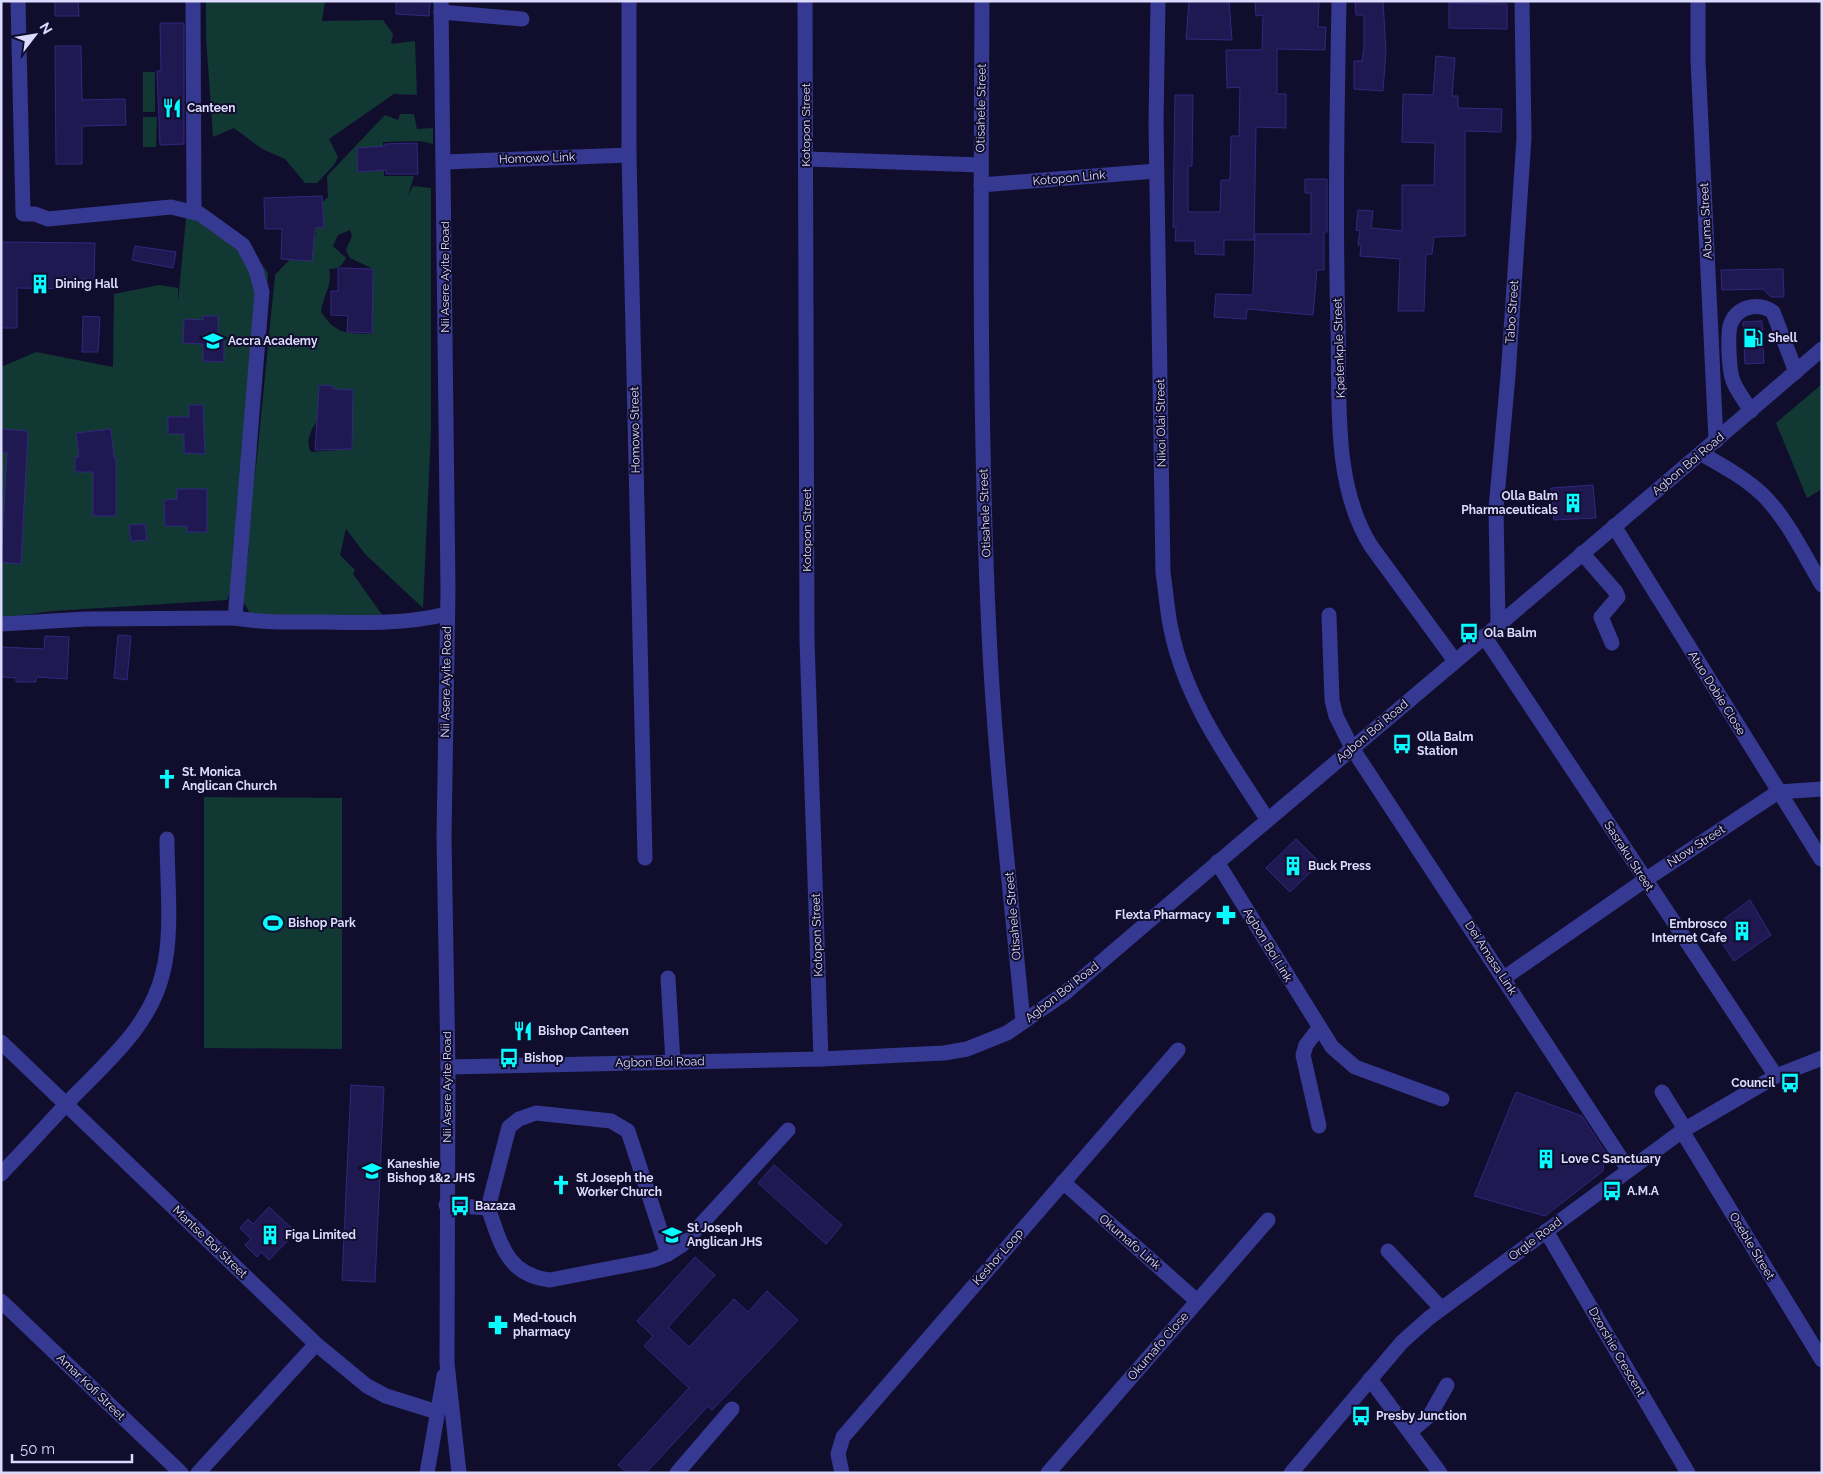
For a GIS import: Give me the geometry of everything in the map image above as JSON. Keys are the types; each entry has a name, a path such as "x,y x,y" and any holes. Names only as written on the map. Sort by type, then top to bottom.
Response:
{"street":[{"path":"18,1 23,214 35,214 48,219 171,207 194,212 214,223 243,245 256,270 262,292 235,618"},
{"path":"193,1 194,212"},
{"name":"Homowo Street","path":"629,1 629,154 645,858"},
{"name":"Kotopon Street","path":"805,1 807,640 821,1059"},
{"name":"Otisahele Street","path":"982,1 981,375 989,632 993,705 1023,1022"},
{"name":"Nikoi Olai Street","path":"1158,1 1156,171 1163,573 1171,630 1192,693 1209,728 1267,820"},
{"name":"Kpetenkple Street","path":"1339,1 1336,240 1341,431 1351,502 1359,528 1455,661"},
{"name":"Tabo Street","path":"1498,623 1496,508 1524,138 1522,1"},
{"name":"Abuma Street","path":"1698,1 1699,69 1716,441"},
{"path":"441,7 522,19"},
{"name":"Nii Asere Ayite Road","path":"441,7 447,614 444,838 448,1067 446,1205 447,1363 460,1473"},
{"name":"Homowo Link","path":"444,162 629,154"},
{"path":"806,159 981,165"},
{"name":"Kotopon Link","path":"981,185 1156,171"},
{"path":"1751,411 1732,380 1729,355 1730,323 1741,310 1755,305 1773,312 1796,372"},
{"name":"Agbon Boi Road","path":"448,1067 821,1059 952,1052 989,1042 1065,994 1498,623 1702,454 1822,349"},
{"path":"1702,454 1740,477 1762,495 1779,514 1822,585"},
{"name":"Atuo Dobie Close","path":"1614,526 1821,859"},
{"path":"1582,553 1616,592 1618,598 1601,617 1612,643"},
{"path":"1,624 86,619 235,618 258,622 395,623 419,621 447,614"},
{"name":"Dei Amasa Link","path":"1329,615 1332,700 1336,716 1352,748 1628,1169"},
{"name":"Sasraku Street","path":"1480,639 1776,1076"},
{"name":"Ntow Street","path":"1504,978 1645,880 1778,792 1822,789"},
{"path":"1,1174 129,1039 149,1010 159,989 164,969 167,940 167,839"},
{"name":"Agbon Boi Link","path":"1217,862 1332,1047 1355,1067 1401,1086 1442,1099"},
{"path":"668,978 673,1062"},
{"path":"1319,1028 1303,1055 1319,1126"},
{"name":"Mantse Boi Street","path":"1,1042 316,1344 367,1386 386,1396 437,1412"},
{"name":"Keshor Loop","path":"842,1473 838,1454 843,1437 1178,1050"},
{"name":"Orgle Road","path":"1290,1473 1402,1342 1441,1308 1628,1169 1684,1130 1776,1076 1822,1058"},
{"name":"Oseble Street","path":"1662,1092 1822,1360"},
{"path":"668,1254 628,1131 611,1121 536,1113 519,1119 509,1127 488,1208 506,1256 527,1274 550,1280 653,1260 668,1254 682,1245 788,1130"},
{"name":"Okumafo Link","path":"1063,1182 1197,1301"},
{"path":"446,1205 488,1208"},
{"name":"Okumafo Close","path":"1048,1473 1268,1220"},
{"name":"Dzorshie Crescent","path":"1546,1231 1688,1473"},
{"path":"1388,1251 1441,1308"},
{"name":"Amar Kofi Street","path":"1,1301 181,1473"},
{"path":"198,1473 316,1344"},
{"name":"Nii Asere Ayite Road","path":"427,1473 447,1363"},
{"path":"1370,1379 1440,1473"},
{"path":"1410,1432 1430,1415 1446,1386"},
{"path":"677,1473 732,1409"}],"green space":[{"path":"206,1 325,1 322,21 383,20 393,34 391,44 415,41 417,95 394,94 329,139 338,157 334,165 317,183 305,183 285,159 262,149 234,128 213,137 206,37"},
{"path":"143,72 155,72 155,112 143,112"},
{"path":"400,114 414,114 417,129 433,128 433,144 420,141 383,142 384,176 414,176 408,196 413,186 431,188 431,430 423,608 366,555 346,529 340,555 355,570 353,574 388,623 253,618 242,600 249,546 227,600 53,611 1,618 1,367 36,352 113,367 114,294 159,285 178,288 178,302 186,218 190,207 244,241 268,273 255,477 275,275 294,255 307,253 316,234 314,222 316,208 328,197 327,176 385,115 398,120","holes":["350,230 352,236 346,250 350,258 373,269 372,301 353,310 372,310 372,334 348,333 337,329 321,312 330,280 329,269 339,266 346,258 333,246 338,235","333,386 333,396 340,396 340,389 353,390 352,449 311,452 308,442 309,437 320,415 328,388"]},
{"path":"143,117 157,117 156,147 143,147"},
{"path":"1822,384 1822,489 1807,498 1776,423"},
{"name":"Bishop Park","path":"204,797 342,798 342,1049 204,1048"}],"building":[{"path":"55,1 78,1 79,16 55,16"},
{"path":"396,1 430,2 429,16 396,14"},
{"path":"1189,1 1229,1 1232,40 1186,39"},
{"path":"1255,1 1319,1 1318,27 1326,27 1325,50 1277,49 1277,94 1286,94 1286,128 1256,127 1254,240 1224,240 1224,255 1195,254 1195,241 1175,241 1176,227 1173,227 1175,95 1193,95 1192,166 1188,166 1188,212 1220,212 1221,180 1230,180 1231,136 1239,136 1240,87 1227,88 1226,50 1262,50 1263,15 1256,16"},
{"path":"1355,1 1383,1 1386,50 1383,91 1354,89 1354,61 1362,61 1364,49 1364,15 1356,15"},
{"path":"1449,3 1507,4 1507,29 1449,28"},
{"name":"Canteen","path":"160,23 184,23 184,144 160,145 157,71 161,71"},
{"path":"55,46 81,46 82,100 125,99 126,125 82,126 82,164 56,164"},
{"path":"1436,56 1455,58 1452,96 1458,96 1458,108 1502,109 1501,132 1465,131 1465,236 1434,237 1432,254 1426,254 1424,311 1398,311 1400,259 1360,256 1361,245 1358,245 1360,231 1356,230 1358,210 1373,211 1371,228 1402,231 1402,185 1434,185 1435,143 1402,142 1403,94 1433,95"},
{"path":"417,143 418,174 386,174 386,170 358,172 357,148 385,146 385,144"},
{"path":"1305,179 1327,179 1327,232 1324,232 1324,270 1317,270 1313,315 1247,309 1246,319 1214,317 1216,294 1253,295 1255,234 1311,234 1311,193 1305,193"},
{"path":"322,196 324,227 315,228 312,261 281,259 282,229 265,229 264,198"},
{"name":"Dining Hall","path":"1,242 95,243 94,280 80,279 80,289 17,288 17,328 1,328"},
{"path":"135,246 176,252 173,268 132,260"},
{"path":"338,268 373,269 372,333 347,332 348,316 331,315 331,291 338,291"},
{"path":"1783,269 1784,297 1771,297 1763,289 1722,290 1721,270"},
{"path":"83,316 100,317 98,352 82,352"},
{"path":"203,316 218,316 218,337 224,337 224,362 203,361 203,344 183,343 184,319 203,320"},
{"path":"1762,321 1764,363 1745,364 1743,322"},
{"path":"319,385 333,386 333,389 353,390 352,449 315,450"},
{"path":"189,405 203,405 205,454 184,453 184,434 168,434 168,417 189,417"},
{"path":"1,429 28,431 21,564 1,562 7,453 1,453"},
{"path":"111,429 114,458 116,458 116,516 93,516 93,472 75,472 75,457 79,457 76,433"},
{"name":"Olla Balm Pharmaceuticals","path":"1593,485 1596,518 1554,520 1551,488"},
{"path":"177,489 207,489 207,532 187,532 187,526 165,526 164,500 177,499"},
{"path":"145,524 147,540 131,541 129,525"},
{"path":"118,635 131,636 127,680 114,678"},
{"path":"45,636 69,637 67,679 36,677 36,682 16,682 16,678 1,677 1,647 44,649"},
{"name":"Buck Press","path":"1296,839 1320,863 1290,892 1266,868"},
{"name":"Embrosco Internet Cafe","path":"1750,900 1771,935 1734,961 1712,928"},
{"path":"351,1085 384,1087 375,1282 342,1280"},
{"name":"Love C Sanctuary","path":"1516,1092 1582,1116 1605,1152 1603,1171 1545,1216 1474,1196"},
{"path":"774,1165 842,1225 826,1244 758,1183"},
{"name":"Figa Limited","path":"269,1207 296,1232 269,1260 261,1252 257,1257 245,1245 251,1239 240,1228 248,1219 253,1224"},
{"path":"695,1257 715,1275 668,1327 689,1347 734,1299 748,1312 767,1291 798,1320 712,1410 708,1406 646,1473 627,1473 618,1465 689,1388 644,1346 653,1336 637,1321"}],"place":[{"name":"Canteen","path":"172,108"},
{"name":"Dining Hall","path":"40,284"},
{"name":"Shell","path":"1753,338"},
{"name":"Accra Academy","path":"213,341"},
{"name":"Olla Balm Pharmaceuticals","path":"1573,503"},
{"name":"Ola Balm","path":"1469,633"},
{"name":"Olla Balm Station","path":"1402,744"},
{"name":"St. Monica Anglican Church","path":"167,779"},
{"name":"Buck Press","path":"1293,866"},
{"name":"Flexta Pharmacy","path":"1226,915"},
{"name":"Bishop Park","path":"273,923"},
{"name":"Embrosco Internet Cafe","path":"1742,931"},
{"name":"Bishop Canteen","path":"523,1031"},
{"name":"Bishop","path":"509,1058"},
{"name":"Council","path":"1790,1083"},
{"name":"Love C Sanctuary","path":"1546,1159"},
{"name":"Kaneshie Bishop 1&2 JHS","path":"372,1171"},
{"name":"St Joseph the Worker Church","path":"561,1185"},
{"name":"A.M.A","path":"1612,1191"},
{"name":"Bazaza","path":"460,1206"},
{"name":"Figa Limited","path":"270,1235"},
{"name":"St Joseph Anglican JHS","path":"672,1235"},
{"name":"Med-touch pharmacy","path":"498,1325"},
{"name":"Presby Junction","path":"1361,1416"}]}
